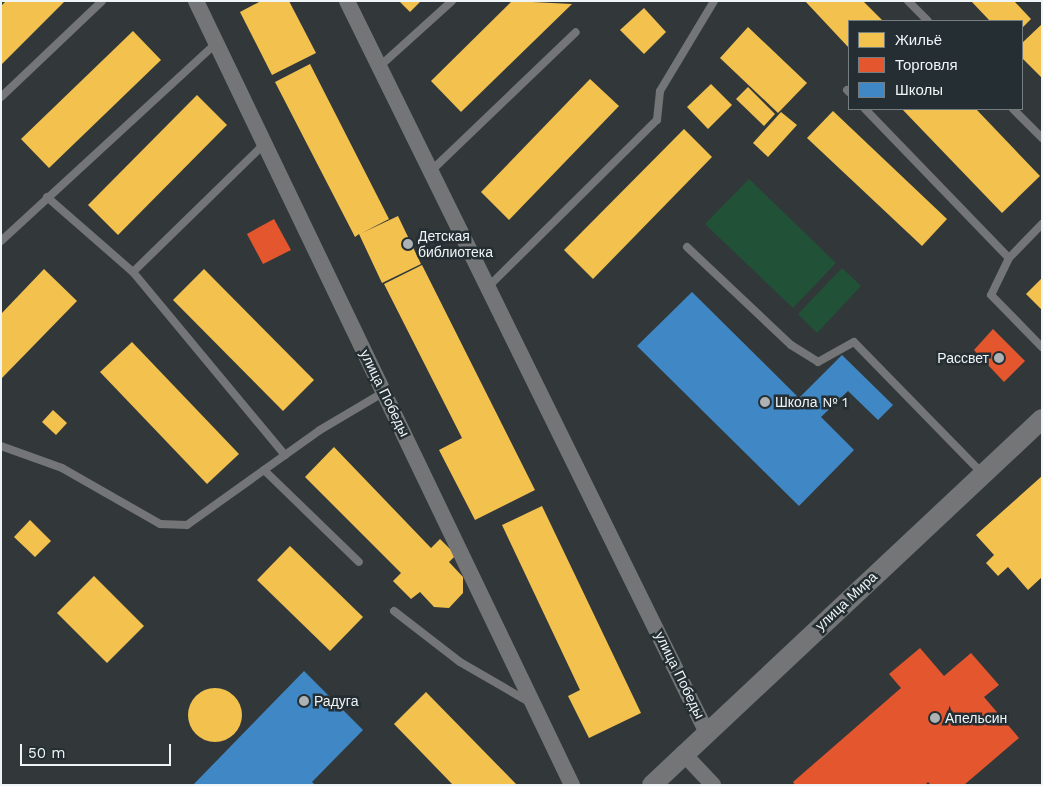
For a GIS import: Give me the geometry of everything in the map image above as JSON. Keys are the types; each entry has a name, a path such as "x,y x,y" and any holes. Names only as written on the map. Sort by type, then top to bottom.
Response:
{"street":[{"name":"улица Победы","path":"196,1 572,785"},
{"name":"улица Победы","path":"347,1 432,170 706,731"},
{"name":"улица Мира","path":"652,785 682,753 1042,419"},
{"path":"682,753 713,785"}],"lane":[{"path":"1,97 102,1"},
{"path":"380,66 452,1"},
{"path":"489,286 657,120 660,91 714,1"},
{"path":"908,1 927,20"},
{"path":"432,170 576,32"},
{"path":"1,241 216,43"},
{"path":"866,110 1009,258"},
{"path":"1014,110 1042,138"},
{"path":"133,272 265,143"},
{"path":"47,198 133,272 285,455"},
{"path":"1042,224 1009,258 991,295 1042,347"},
{"path":"688,247 791,345 818,362 854,342 983,474"},
{"path":"1,446 62,468 160,524 187,525 285,455 384,392"},
{"path":"264,470 359,562"},
{"path":"394,610 460,662 535,706"}],"green space":[{"path":"749,179 836,263 793,308 705,224"},
{"path":"842,268 861,286 817,333 798,314"}],"building: Жильё":[{"path":"6,1 65,1 1,65 1,6"},
{"path":"261,1 289,1 316,53 272,75 240,12"},
{"path":"399,1 421,1 410,12"},
{"path":"512,1 572,4 461,112 431,81"},
{"path":"805,1 863,1 882,20 848,20 848,47"},
{"path":"971,1 1014,1 1031,19 1023,27 1023,20 989,20"},
{"path":"644,8 666,32 644,54 620,30"},
{"path":"1042,24 1042,78 1023,59 1023,42"},
{"path":"748,27 807,83 778,113 720,58"},
{"path":"133,31 161,60 49,168 21,139"},
{"path":"310,64 389,219 362,233 398,216 421,264 382,283 359,234 355,237 275,82"},
{"path":"590,79 619,106 509,220 481,192"},
{"path":"711,84 732,105 708,129 687,107"},
{"path":"748,87 775,114 764,126 736,99"},
{"path":"197,95 227,125 118,235 88,205"},
{"path":"903,110 977,110 1040,176 1002,213"},
{"path":"833,111 947,219 922,246 807,138"},
{"path":"781,112 797,125 768,157 753,143"},
{"path":"684,129 712,157 593,279 564,250"},
{"path":"422,265 535,490 475,520 439,450 462,438 384,284"},
{"path":"44,269 77,301 1,379 1,314"},
{"path":"204,269 314,380 283,411 173,300"},
{"path":"1042,278 1042,310 1026,294"},
{"path":"132,342 239,454 207,484 100,372"},
{"path":"53,410 67,423 56,435 42,422"},
{"path":"334,447 431,548 440,539 456,555 449,562 463,577 463,593 449,608 434,607 420,592 411,599 393,581 401,573 305,477"},
{"path":"1042,476 1042,577 1028,590 1008,567 998,576 986,563 994,555 976,535"},
{"path":"542,506 641,713 589,738 568,696 580,690 502,525"},
{"path":"30,520 51,541 35,557 14,537"},
{"path":"290,546 363,617 330,651 257,580"},
{"path":"94,576 144,626 107,663 57,613"},
{"path":"210,688 220,688 230,692 238,700 242,715 238,730 230,738 220,742 210,742 200,738 192,730 188,720 188,710 192,700 200,692"},
{"path":"426,692 517,785 453,785 394,724"}],"building: Торговля":[{"path":"274,219 291,250 263,264 247,234"},
{"path":"993,329 1025,361 1004,382 974,350"},
{"name":"Апельсин","path":"920,648 944,676 971,653 999,685 984,697 1019,738 964,785 931,785 928,782 925,785 795,785 793,782 901,688 889,674"}],"building: Школы":[{"name":"Школа № 1","path":"692,292 799,398 842,355 893,405 878,420 848,391 821,417 854,450 799,506 637,346"},
{"name":"Радуга","path":"304,671 363,730 312,782 315,785 193,785"}],"place":[{"name":"Детская библиотека","path":"408,244"},
{"name":"Рассвет","path":"999,358"},
{"name":"Школа № 1","path":"765,402"},
{"name":"Радуга","path":"304,701"},
{"name":"Апельсин","path":"935,718"}]}
